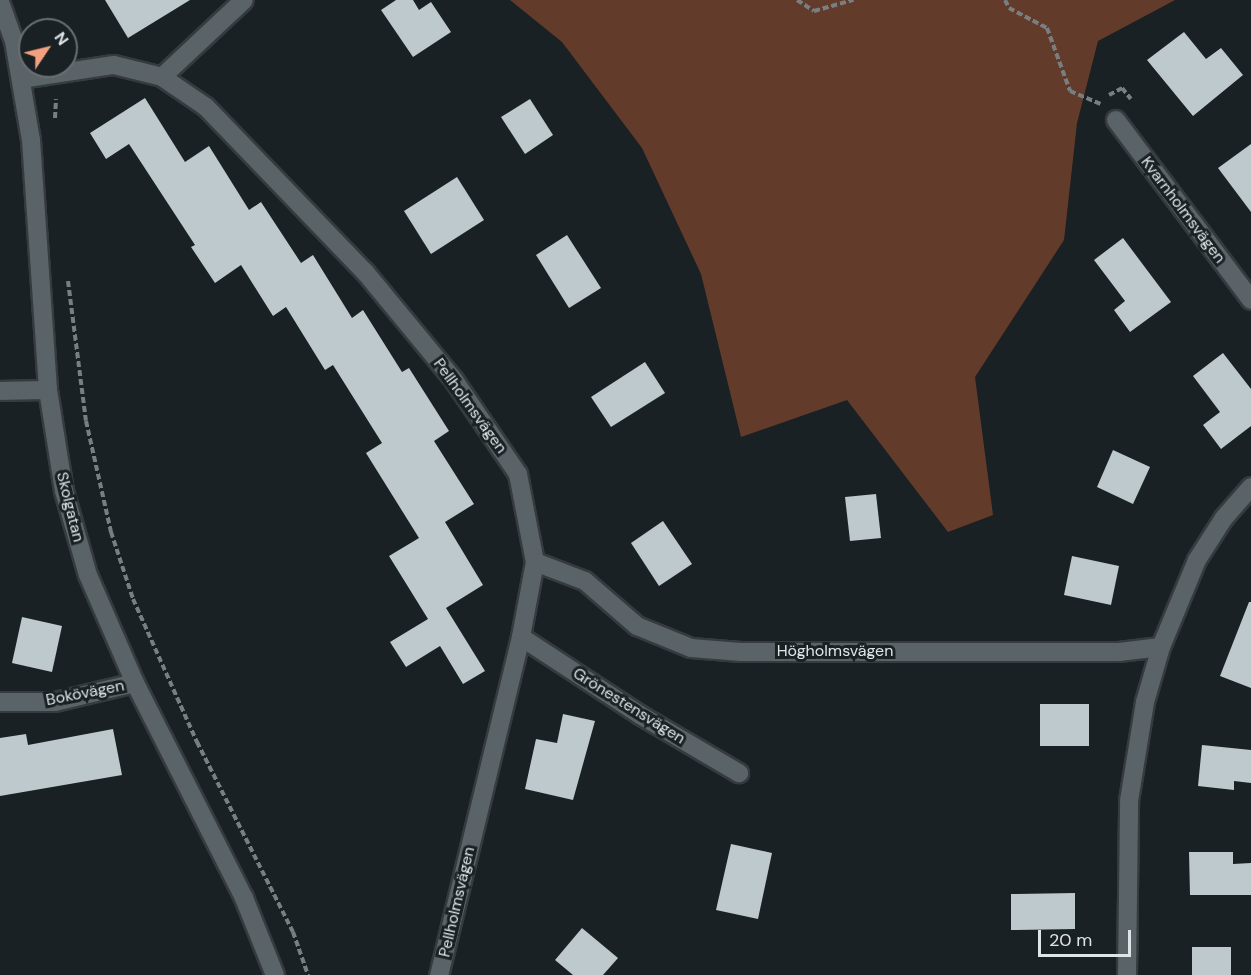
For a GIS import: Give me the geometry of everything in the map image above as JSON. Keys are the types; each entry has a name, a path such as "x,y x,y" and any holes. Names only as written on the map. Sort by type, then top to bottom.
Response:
{"street":[{"path":"162,77 244,0"},
{"name":"Skolgatan","path":"0,2 14,41 31,140 48,390 64,491 88,575 135,683 244,898 275,975"},
{"name":"Pellholmsvägen","path":"78,69 114,65 162,77 206,107 292,192 365,272 454,380 518,474 534,562 521,637 439,975"},
{"name":"Pellholmsvägen","path":"21,79 25,78"},
{"name":"Kvarnholmsvägen","path":"1116,120 1251,300"},
{"path":"0,391 48,390"},
{"path":"1127,975 1129,801 1145,702 1161,647 1197,560 1224,518 1251,487"},
{"name":"Högholmsvägen","path":"534,562 585,581 636,626 691,648 741,652 1119,652 1161,647"},
{"name":"Grönestensvägen","path":"521,637 640,715 739,773"},
{"name":"Bokövägen","path":"0,702 55,702 135,683"}],"path":[{"path":"797,0 814,11 853,0"},
{"path":"1005,0 1009,8 1047,28 1070,92 1097,100 1116,120"},
{"path":"55,78 58,93 55,127"},
{"path":"67,273 86,421 111,532 133,599 192,732 293,932 308,975"}],"shaded area":[{"path":"510,0 1175,0 1098,41 1077,123 1064,240 975,377 993,515 948,532 847,400 741,437 701,274 642,148 562,42"}],"building":[{"path":"105,0 190,0 128,38"},
{"path":"396,0 413,0 419,10 431,2 451,32 413,57 381,10"},
{"path":"1184,32 1206,59 1221,48 1243,75 1193,116 1147,60"},
{"path":"145,98 185,162 209,146 249,210 261,202 301,263 313,255 352,318 363,310 402,372 409,368 449,431 434,441 474,504 445,522 483,585 446,608 485,671 463,684 440,646 406,667 390,642 428,619 389,556 419,538 366,453 382,443 333,365 325,370 286,307 273,316 241,265 215,283 191,247 195,245 129,144 106,159 90,133"},
{"path":"530,99 553,135 525,154 501,117"},
{"path":"1251,144 1251,212 1218,168"},
{"path":"457,177 484,220 431,254 404,211"},
{"path":"567,235 601,288 569,308 536,255"},
{"path":"1123,238 1171,302 1130,332 1114,310 1125,301 1094,260"},
{"path":"1223,353 1251,389 1251,426 1221,449 1203,425 1220,412 1193,376"},
{"path":"645,362 665,393 611,427 591,397"},
{"path":"1113,450 1150,467 1133,504 1097,487"},
{"path":"876,494 881,538 850,541 845,497"},
{"path":"663,521 692,564 659,586 631,543"},
{"path":"1072,556 1119,566 1111,605 1064,595"},
{"path":"1249,602 1251,602 1251,688 1220,676"},
{"path":"22,617 62,626 52,672 12,663"},
{"path":"1040,704 1089,704 1089,746 1040,746"},
{"path":"563,714 595,721 573,800 525,789 536,739 557,743"},
{"path":"113,729 122,775 0,796 0,738 26,734 28,745"},
{"path":"1202,745 1251,750 1251,783 1234,781 1234,790 1198,786"},
{"path":"731,844 772,853 758,919 716,910"},
{"path":"1189,852 1233,852 1233,864 1251,863 1251,895 1190,895"},
{"path":"1075,893 1075,929 1011,930 1011,894"},
{"path":"582,928 618,958 603,975 573,975 555,960"},
{"path":"1192,947 1231,947 1231,975 1192,975"}]}
